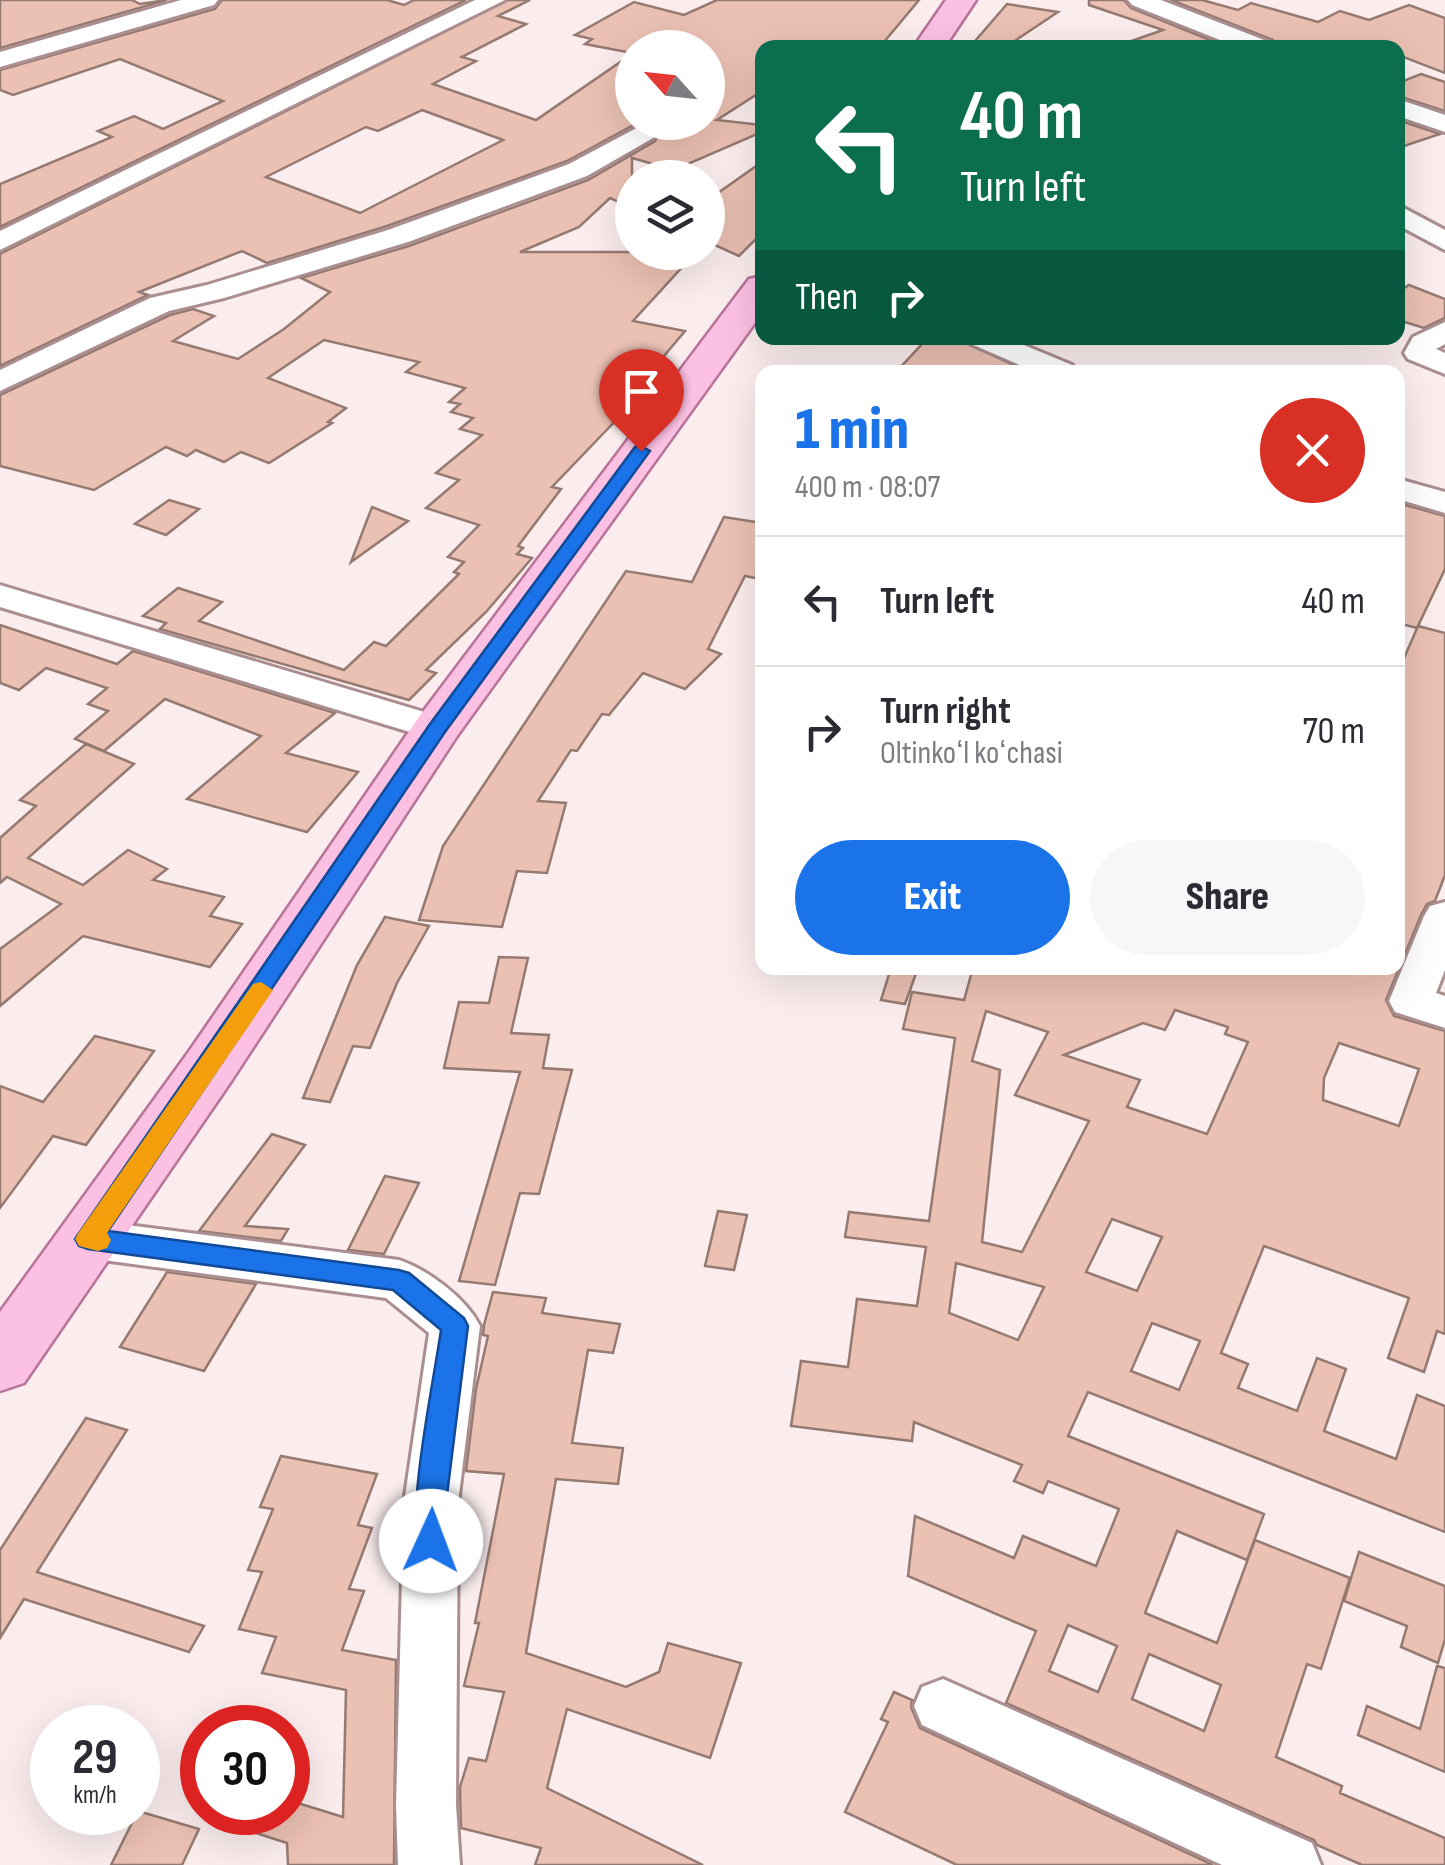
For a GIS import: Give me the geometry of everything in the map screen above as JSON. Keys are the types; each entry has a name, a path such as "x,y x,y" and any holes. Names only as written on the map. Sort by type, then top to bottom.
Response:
{"main road":[{"path":"934,40 961,0"},
{"path":"0,1364 211,1065 438,728 755,297"}],"street":[{"path":"0,60 206,0"},
{"path":"0,242 492,0"},
{"path":"1140,0 1180,25 1234,40"},
{"path":"1405,110 1445,124"},
{"path":"0,382 160,304 214,292 398,236 578,170 630,140"},
{"path":"1405,217 1445,242"},
{"path":"1445,330 1424,343 1420,353 1445,365"},
{"path":"998,345 1044,365"},
{"path":"0,596 438,728"},
{"path":"1428,1006 1445,916"},
{"path":"88,1239 399,1280 455,1326 431,1503 426,1805 429,1865"},
{"path":"942,1706 1290,1865"}],"building":[{"path":"0,0 132,0 140,4 167,0 0,48"},
{"path":"222,0 387,0 404,5 414,0 466,0 0,227 0,184 112,137 98,131 134,116 163,129 223,101 120,59 13,95 0,90 0,70 215,9"},
{"path":"508,0 530,0 498,16 526,24 462,57 476,61 433,84 536,120 615,66 615,135 567,161 387,226 267,263 242,251 139,292 148,295 0,366 0,254","holes":["422,110 503,140 360,213 266,177 366,127 378,131"]},
{"path":"717,0 919,0 886,40 755,40 755,96 725,115 725,30 615,30 615,50 585,44 592,39 575,35 634,2 684,15"},
{"path":"1089,0 1124,0 1131,8 1210,40 1134,40 1163,30 1089,5"},
{"path":"1171,0 1202,0 1238,10 1251,3 1318,22 1340,11 1369,20 1409,5 1445,18 1445,73 1405,58 1405,40 1273,40"},
{"path":"1007,4 1058,12 1016,40 976,40"},
{"path":"1421,74 1445,82 1445,111 1405,98 1405,80"},
{"path":"725,121 755,124 755,135 697,160 622,160 655,141 725,140"},
{"path":"1405,122 1440,134 1405,146"},
{"path":"615,164 615,200 610,198 579,227 520,252 615,252 615,270 680,270 633,321 685,331 637,388 645,390 552,487 561,489 518,546 523,548 517,554 532,558 486,612 426,670 436,673 409,700 160,629 166,623 143,616 178,588 222,602 199,621 344,670 374,642 386,646 459,574 454,572 464,562 448,557 479,525 426,508 459,480 436,473 482,435 460,429 473,418 451,412 460,404 449,402 465,388 406,372 419,362 324,340 268,378 346,408 328,422 332,423 269,463 241,452 224,462 196,450 187,456 166,447 94,490 0,466 0,395 170,315 193,309 214,316 173,341 238,359 330,292 301,278 409,246 588,180"},
{"path":"755,167 755,240 739,256 725,250 725,188"},
{"path":"1409,285 1445,299 1445,318 1424,328 1405,322 1405,288"},
{"path":"921,345 971,345 1013,365 902,365"},
{"path":"169,500 199,509 166,535 135,524"},
{"path":"1405,505 1445,516 1445,569 1417,628 1405,625"},
{"path":"372,507 408,521 351,562"},
{"path":"724,517 755,522 755,578 745,576 708,649 721,654 685,689 643,673 609,715 602,714 577,751 571,750 538,801 566,803 547,873 517,871 502,927 419,920 443,846 626,571 692,582"},
{"path":"0,625 117,664 133,651 335,713 286,753 358,772 307,832 187,799 261,736 165,699 104,751 75,739 108,711 88,704 107,688 46,668 19,690 0,683"},
{"path":"1418,626 1445,633 1445,875 1435,901 1427,904 1405,954 1405,656"},
{"path":"86,744 134,764 28,858 83,885 128,850 167,869 153,880 224,897 210,916 242,924 210,967 83,936 0,1006 0,949 61,904 7,877 0,883 0,838 36,806 20,800"},
{"path":"385,917 429,926 397,983 370,1048 353,1046 330,1102 303,1098 357,965"},
{"path":"499,957 528,958 511,1033 549,1035 543,1068 572,1070 539,1194 520,1193 495,1285 459,1281 520,1072 444,1068 459,1002 489,1003"},
{"path":"889,975 915,975 905,1004 881,1000"},
{"path":"971,975 1396,975 1386,1000 1394,1016 1445,1031 1445,1334 1437,1331 1424,1372 1388,1358 1409,1298 1264,1246 1221,1353 1248,1364 1238,1388 1297,1411 1317,1358 1346,1369 1324,1431 1396,1459 1417,1395 1445,1406 1445,1532 1088,1392 1068,1436 1264,1514 1247,1560 1177,1531 1145,1613 1217,1643 1255,1540 1350,1578 1321,1669 1307,1664 1276,1757 1342,1786 1340,1793 1445,1838 1445,1865 1362,1865 1006,1703 1036,1631 908,1576 915,1516 1014,1558 1023,1536 1096,1566 1119,1509 1048,1481 1043,1493 1014,1481 1022,1465 914,1422 912,1441 791,1426 801,1361 848,1367 857,1299 917,1306 926,1247 845,1237 849,1212 929,1221 955,1038 903,1029 912,992 964,1000","holes":["1175,1010 1228,1027 1225,1034 1248,1042 1207,1134 1127,1107 1140,1080 1064,1055 1143,1023 1165,1030","986,1011 1048,1032 1015,1095 1089,1121 1022,1252 982,1242 1000,1070 972,1061","1339,1043 1419,1069 1399,1126 1323,1100 1324,1078","1112,1219 1162,1237 1137,1291 1086,1272","956,1263 1044,1287 1018,1340 949,1313","1152,1323 1200,1341 1179,1390 1131,1371","1068,1625 1117,1646 1098,1692 1049,1671","1149,1654 1221,1685 1204,1731 1132,1699"]},
{"path":"95,1036 154,1051 86,1145 53,1136 0,1208 0,1086 43,1102"},
{"path":"272,1134 305,1145 245,1226 288,1229 281,1241 199,1231"},
{"path":"385,1176 419,1183 384,1254 348,1250"},
{"path":"718,1211 747,1215 734,1270 705,1266"},
{"path":"167,1272 256,1284 204,1371 120,1347"},
{"path":"493,1292 546,1298 542,1313 620,1324 613,1353 588,1350 572,1443 623,1448 618,1484 556,1479 526,1653 626,1687 659,1672 668,1643 741,1663 710,1758 567,1709 547,1788 703,1865 535,1865 541,1848 461,1828 460,1787 469,1758 486,1761 504,1692 464,1686 479,1623 475,1623 504,1474 466,1471 476,1389 488,1336 483,1335 484,1325"},
{"path":"86,1418 127,1430 37,1572 204,1626 189,1652 24,1599 0,1638 0,1550"},
{"path":"281,1456 377,1474 358,1525 372,1528 349,1589 364,1591 342,1650 396,1660 394,1865 288,1865 287,1843 262,1835 310,1835 310,1807 343,1817 346,1690 262,1673 276,1637 239,1629 262,1572 248,1570 273,1509 260,1507"},
{"path":"1359,1552 1445,1586 1445,1639 1438,1663 1401,1647 1407,1626 1344,1601"},
{"path":"1437,1666 1445,1668 1445,1772 1358,1735 1367,1706 1420,1729"},
{"path":"894,1692 912,1700 920,1728 1213,1865 957,1865 845,1812 888,1722 881,1719"},
{"path":"160,1817 180,1823 180,1835 196,1835 182,1865 111,1865 126,1835 160,1835"}],"slow traffic":[{"path":"98,1240 88,1239 261,990"}],"route":[{"path":"431,1541 431,1503 455,1326 399,1280 88,1239 211,1065 438,728 641,451"}]}
